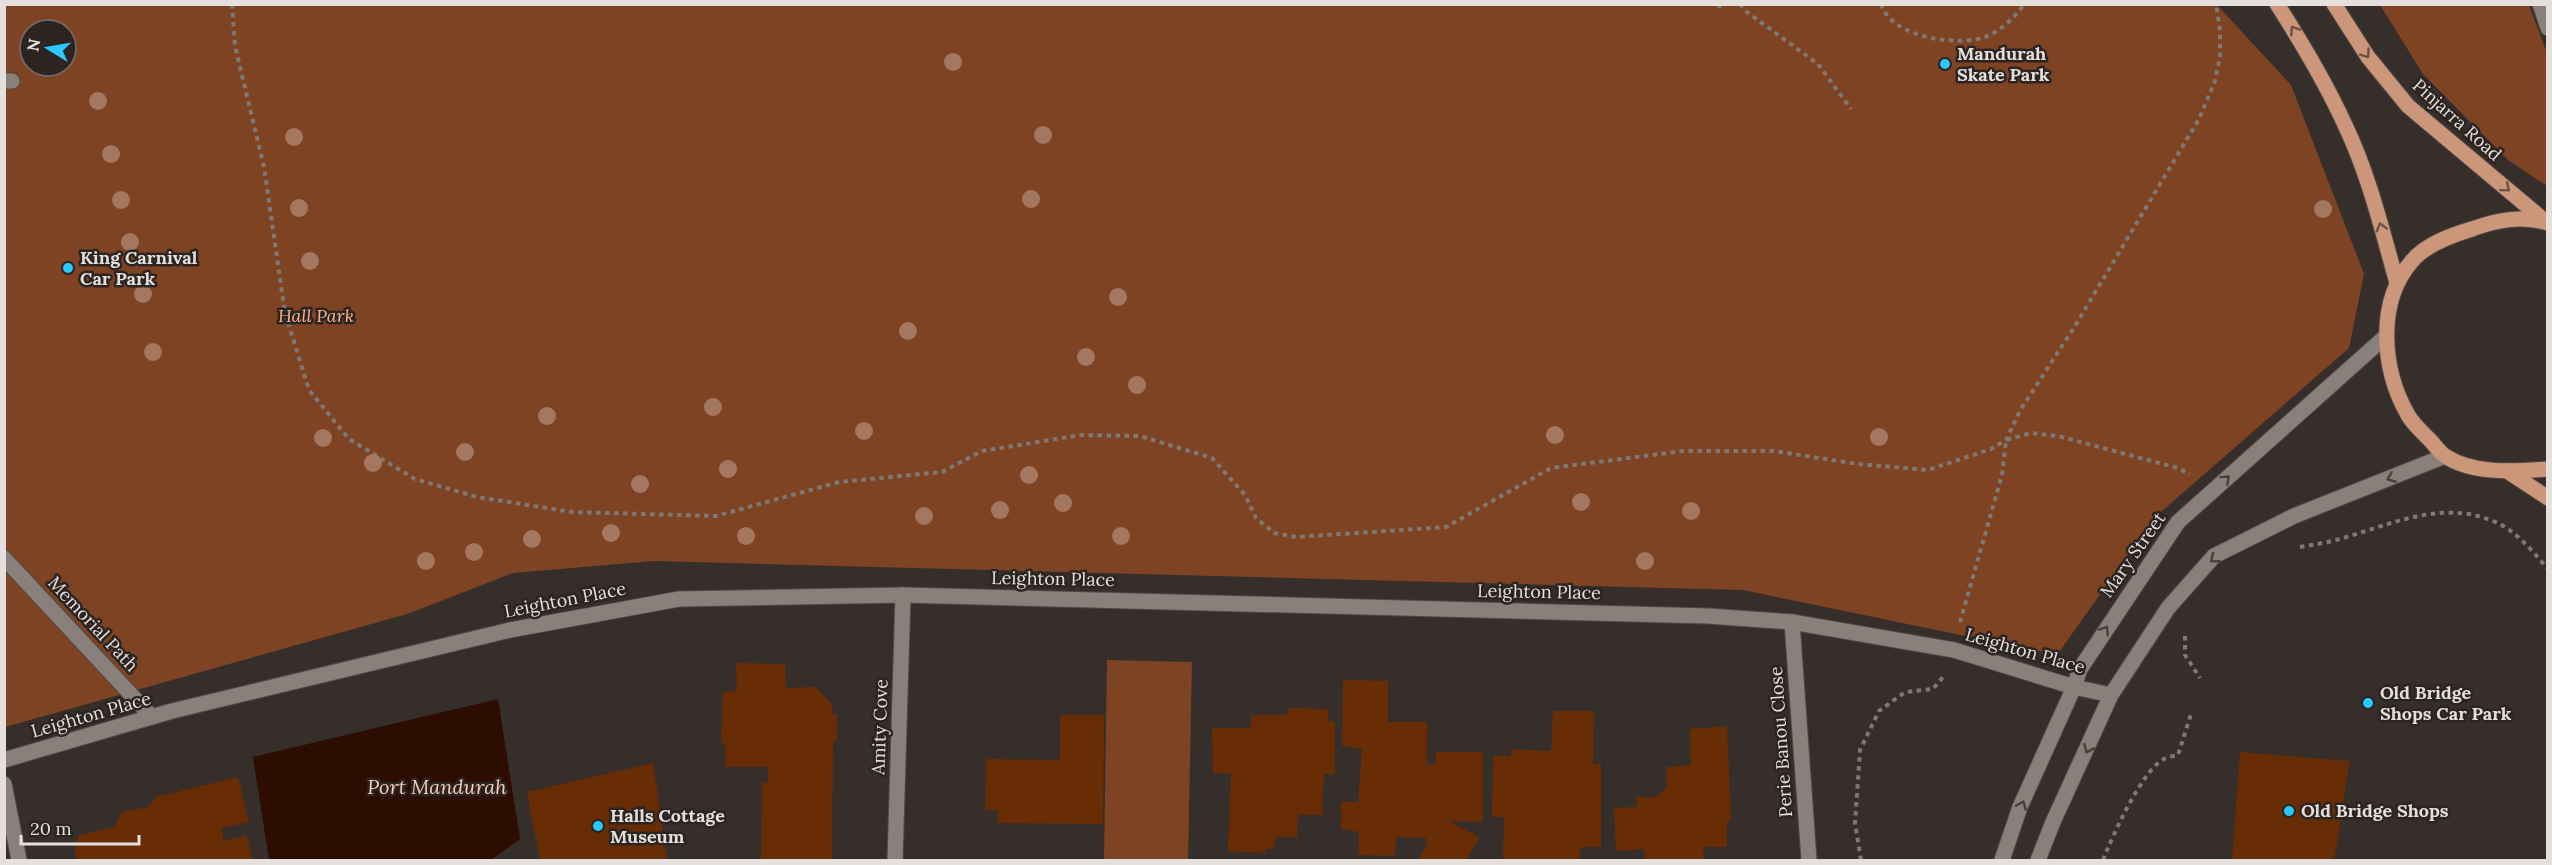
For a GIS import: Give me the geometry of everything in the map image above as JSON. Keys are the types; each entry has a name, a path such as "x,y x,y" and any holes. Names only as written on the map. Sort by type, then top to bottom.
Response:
{"main road":[{"path":"2277,4 2304,46 2346,126 2368,185 2397,283"},
{"name":"Pinjarra Road","path":"2334,4 2368,57 2408,106 2547,223"},
{"path":"2547,223 2534,219 2497,220 2436,243 2413,259 2397,283 2391,301 2386,336 2392,380 2408,417 2445,456 2473,466 2507,471 2547,469"},
{"path":"2507,471 2547,498"}],"street":[{"path":"2540,4 2547,28"},
{"name":"Mary Street","path":"2002,861 2020,807 2080,669 2178,522 2386,336"},
{"path":"2038,861 2053,822 2111,695 2168,608 2214,556 2294,516 2445,456"},
{"name":"Memorial Path","path":"4,558 152,717"},
{"name":"Leighton Place","path":"4,760 152,717 510,630 679,599 903,595 1708,615 1792,622 1954,650 2074,687 2111,695"},
{"name":"Amity Cove","path":"895,861 903,595"},
{"name":"Perie Banou Close","path":"1792,622 1809,861"},
{"path":"4,784 19,861"}],"path":[{"path":"232,4 235,46 264,167 285,313 309,390 348,439 415,479 477,497 572,512 716,516 839,482 942,472 982,451 1081,435 1140,436 1212,458 1245,495 1256,518 1274,533 1296,537 1446,527 1551,468 1683,451 1774,451 1858,464 1928,470 1991,449 2006,440 2031,433 2058,436 2178,468 2200,478 2212,491"},
{"path":"1740,4 1747,12 1818,64 1851,109"},
{"path":"1881,4 1884,14 1910,33 1948,41 1984,37 2017,16 2024,4"},
{"path":"2006,440 2021,409 2075,326 2199,119 2215,81 2220,56 2220,30 2216,4"},
{"path":"2297,548 2336,540 2422,514 2462,512 2494,521 2525,542 2547,569"},
{"path":"2185,629 2185,655 2200,678"},
{"path":"2103,861 2114,833 2141,784 2163,759 2178,755 2192,711"}],"green space":[{"name":"Hall Park","path":"5,5 2217,5 2291,85 2364,274 2349,348 2155,517 2057,655 1743,590 654,561 513,573 407,614 5,727"},
{"path":"2380,5 2529,5 2547,53 2547,186 2508,160 2423,74"},
{"path":"1107,660 1192,662 1188,860 1104,860"}],"water":[{"name":"Port Mandurah","path":"498,699 520,839 491,860 269,860 253,757"}],"building":[{"path":"736,663 785,664 786,688 815,687 832,704 832,714 837,715 837,741 833,740 832,860 761,860 762,783 768,783 768,767 725,767 725,743 721,743 723,692 737,691"},
{"path":"1343,680 1388,681 1388,722 1427,722 1427,764 1435,765 1436,752 1483,752 1483,822 1449,821 1479,837 1467,860 1418,860 1427,844 1426,838 1396,837 1395,856 1358,855 1359,832 1341,829 1341,802 1358,802 1362,749 1342,746"},
{"path":"1288,708 1328,709 1328,722 1335,722 1335,774 1324,774 1322,815 1298,814 1297,837 1275,837 1274,849 1265,849 1266,853 1228,851 1231,773 1213,773 1212,728 1251,728 1251,715 1287,715"},
{"path":"1553,711 1594,711 1593,764 1601,764 1601,847 1580,847 1579,860 1503,859 1504,817 1492,817 1493,756 1511,756 1511,749 1551,751"},
{"path":"1060,715 1104,715 1103,824 998,823 998,810 985,810 986,759 1060,760"},
{"path":"1727,726 1731,820 1727,821 1727,847 1703,847 1704,860 1645,860 1644,849 1616,851 1614,808 1637,807 1637,797 1657,797 1667,786 1666,767 1691,765 1690,729"},
{"name":"Old Bridge Shops","path":"2240,752 2350,761 2334,860 2232,860"},
{"name":"Halls Cottage Museum","path":"653,763 667,860 540,860 527,792"},
{"path":"238,777 249,822 222,828 223,841 246,835 253,860 77,860 74,845 80,835 114,827 122,812 148,807 156,797"}],"place":[{"name":"Mandurah Skate Park","path":"1945,64"},
{"name":"King Carnival Car Park","path":"68,268"},
{"name":"Old Bridge Shops Car Park","path":"2368,703"},
{"name":"Old Bridge Shops","path":"2289,811"},
{"name":"Halls Cottage Museum","path":"598,826"}]}
